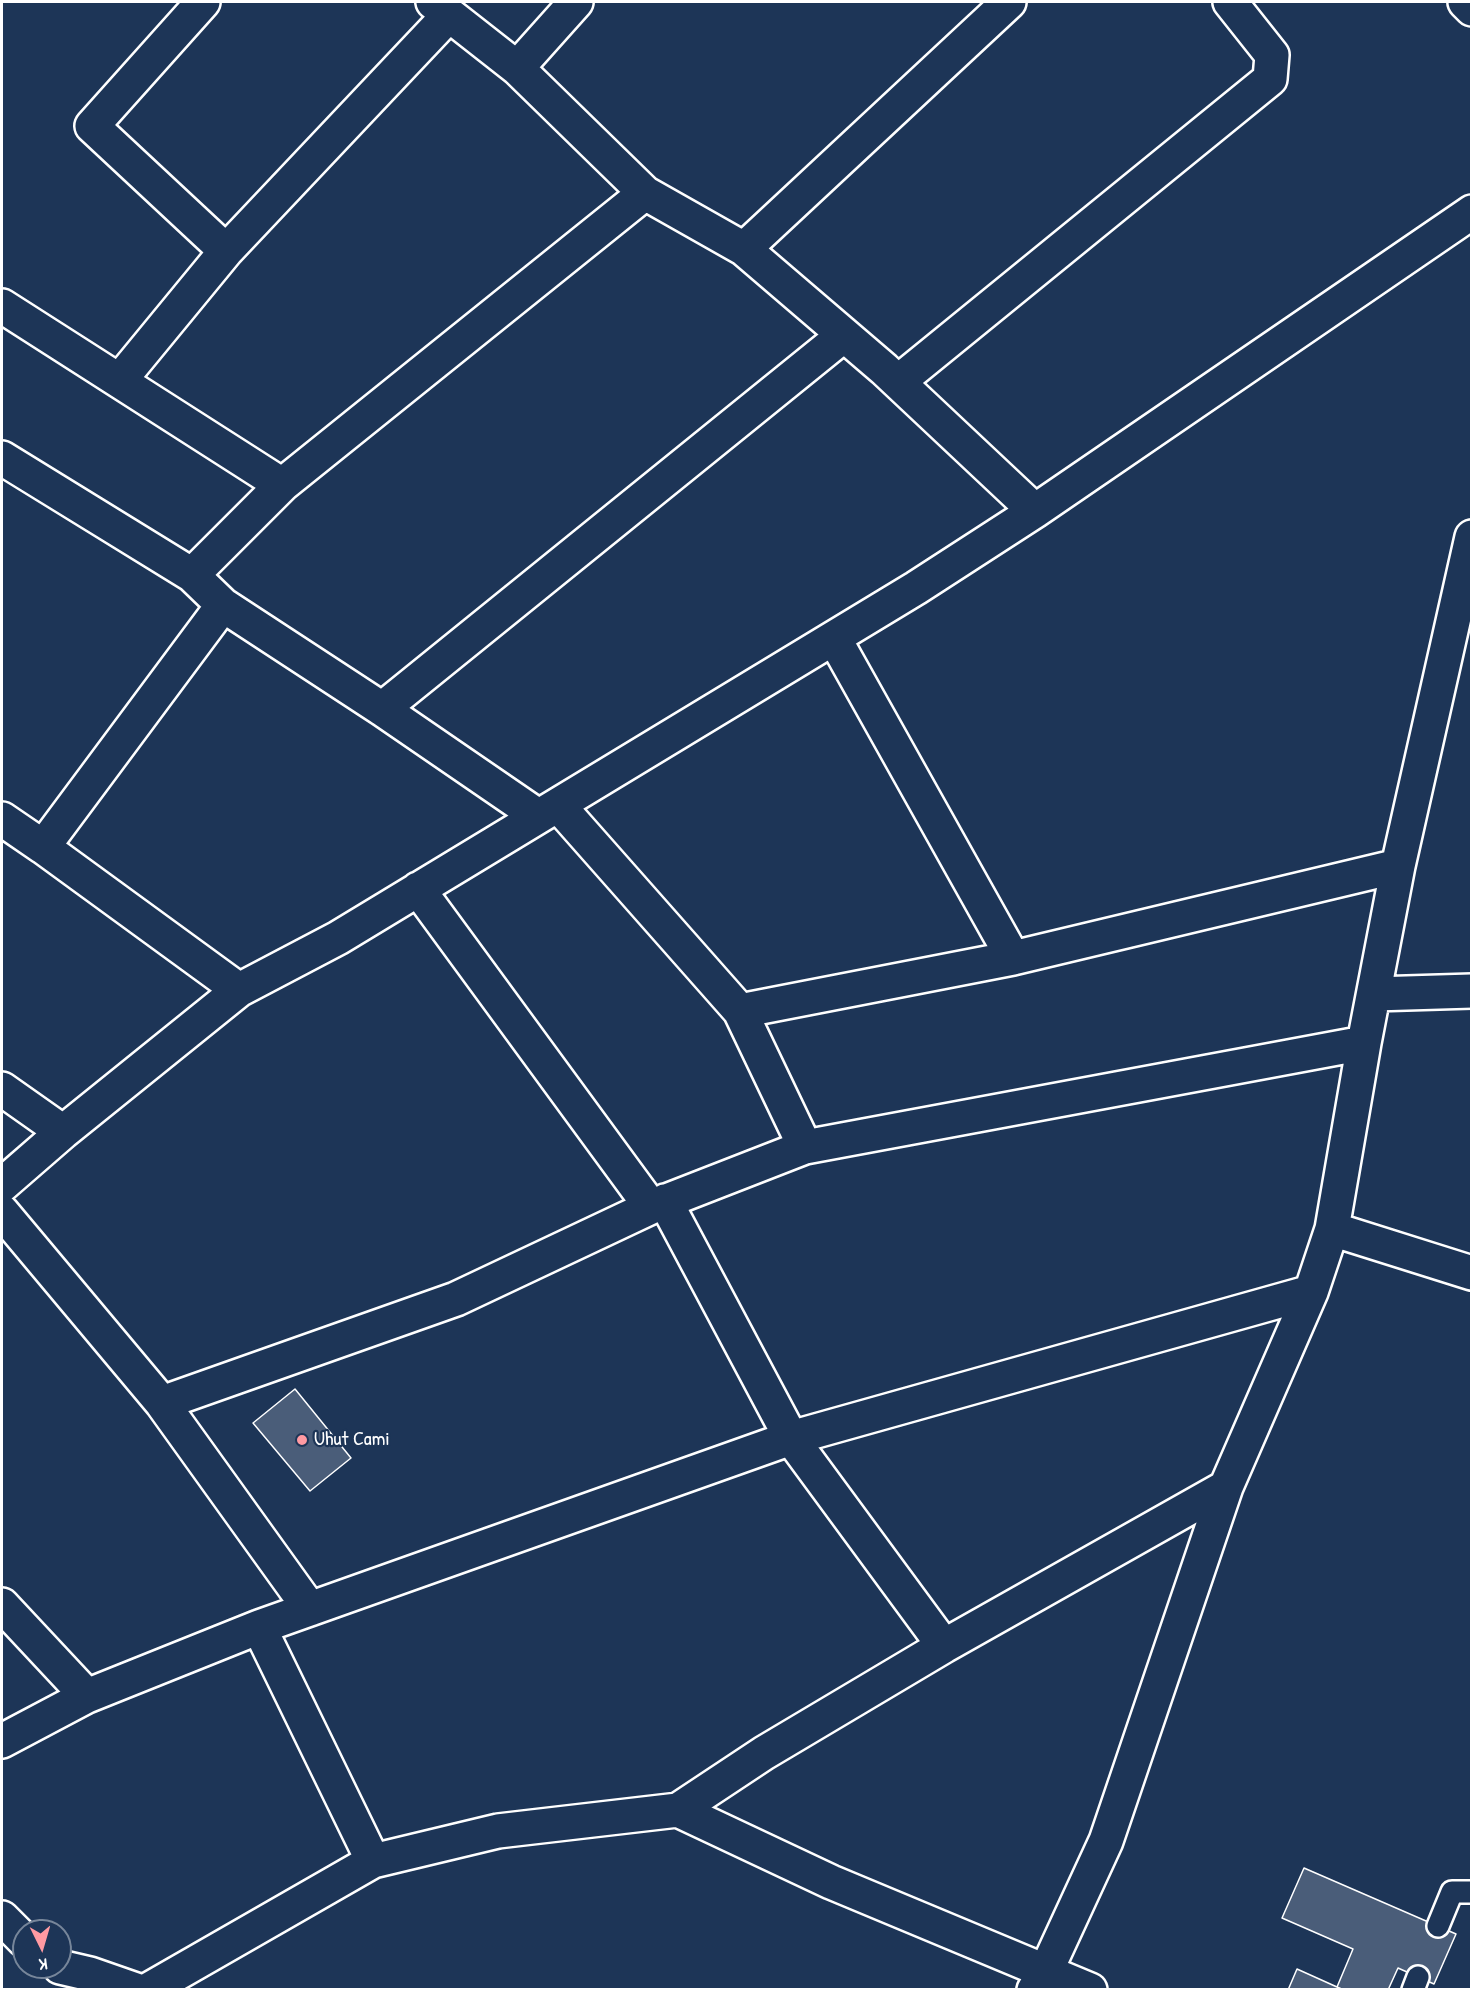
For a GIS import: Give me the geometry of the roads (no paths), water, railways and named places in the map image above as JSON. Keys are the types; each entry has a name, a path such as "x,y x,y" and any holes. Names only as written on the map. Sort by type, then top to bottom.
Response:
{"street":[{"path":"203,2 92,126 226,250"},
{"path":"517,68 576,2"},
{"path":"744,249 1009,2"},
{"path":"898,382 1270,79 1272,55 1230,2"},
{"path":"1465,2 1472,9"},
{"path":"120,380 226,250 441,8 517,68 645,193 744,249 898,382 1035,511"},
{"path":"192,575 282,485 645,193"},
{"path":"2,1185 63,1132 239,990 338,938 916,588 1035,511 1472,212"},
{"path":"2,306 282,485"},
{"path":"382,709 844,335"},
{"path":"2,458 192,575 223,604 382,709 548,810 740,1011 805,1147"},
{"path":"1040,1980 1106,1841 1226,1487 1311,1292 1332,1229 1398,866 1472,537"},
{"path":"43,847 223,604"},
{"path":"834,638 1012,958"},
{"path":"2,819 239,990"},
{"path":"740,1011 1012,958 1398,866"},
{"path":"418,889 658,1204 791,1438 945,1646"},
{"path":"1374,994 1472,991"},
{"path":"162,1403 456,1299 658,1204 805,1147 1364,1043"},
{"path":"2,1089 63,1132"},
{"path":"2,1212 162,1403 310,1609"},
{"path":"1332,1229 1472,1273"},
{"path":"2,1741 87,1696 259,1627 791,1438 1311,1292"},
{"path":"148,1989 373,1861 498,1831 678,1810 764,1753 945,1646 1226,1487"},
{"path":"2,1605 87,1696"},
{"path":"259,1627 373,1861"},
{"path":"678,1810 1040,1980 1090,1989"},
{"path":"72,1970 136,1989"}],"lane":[{"path":"1438,1926 1452,1892 1472,1892"}],"place":[{"name":"Uhut Cami","path":"302,1440"}]}
